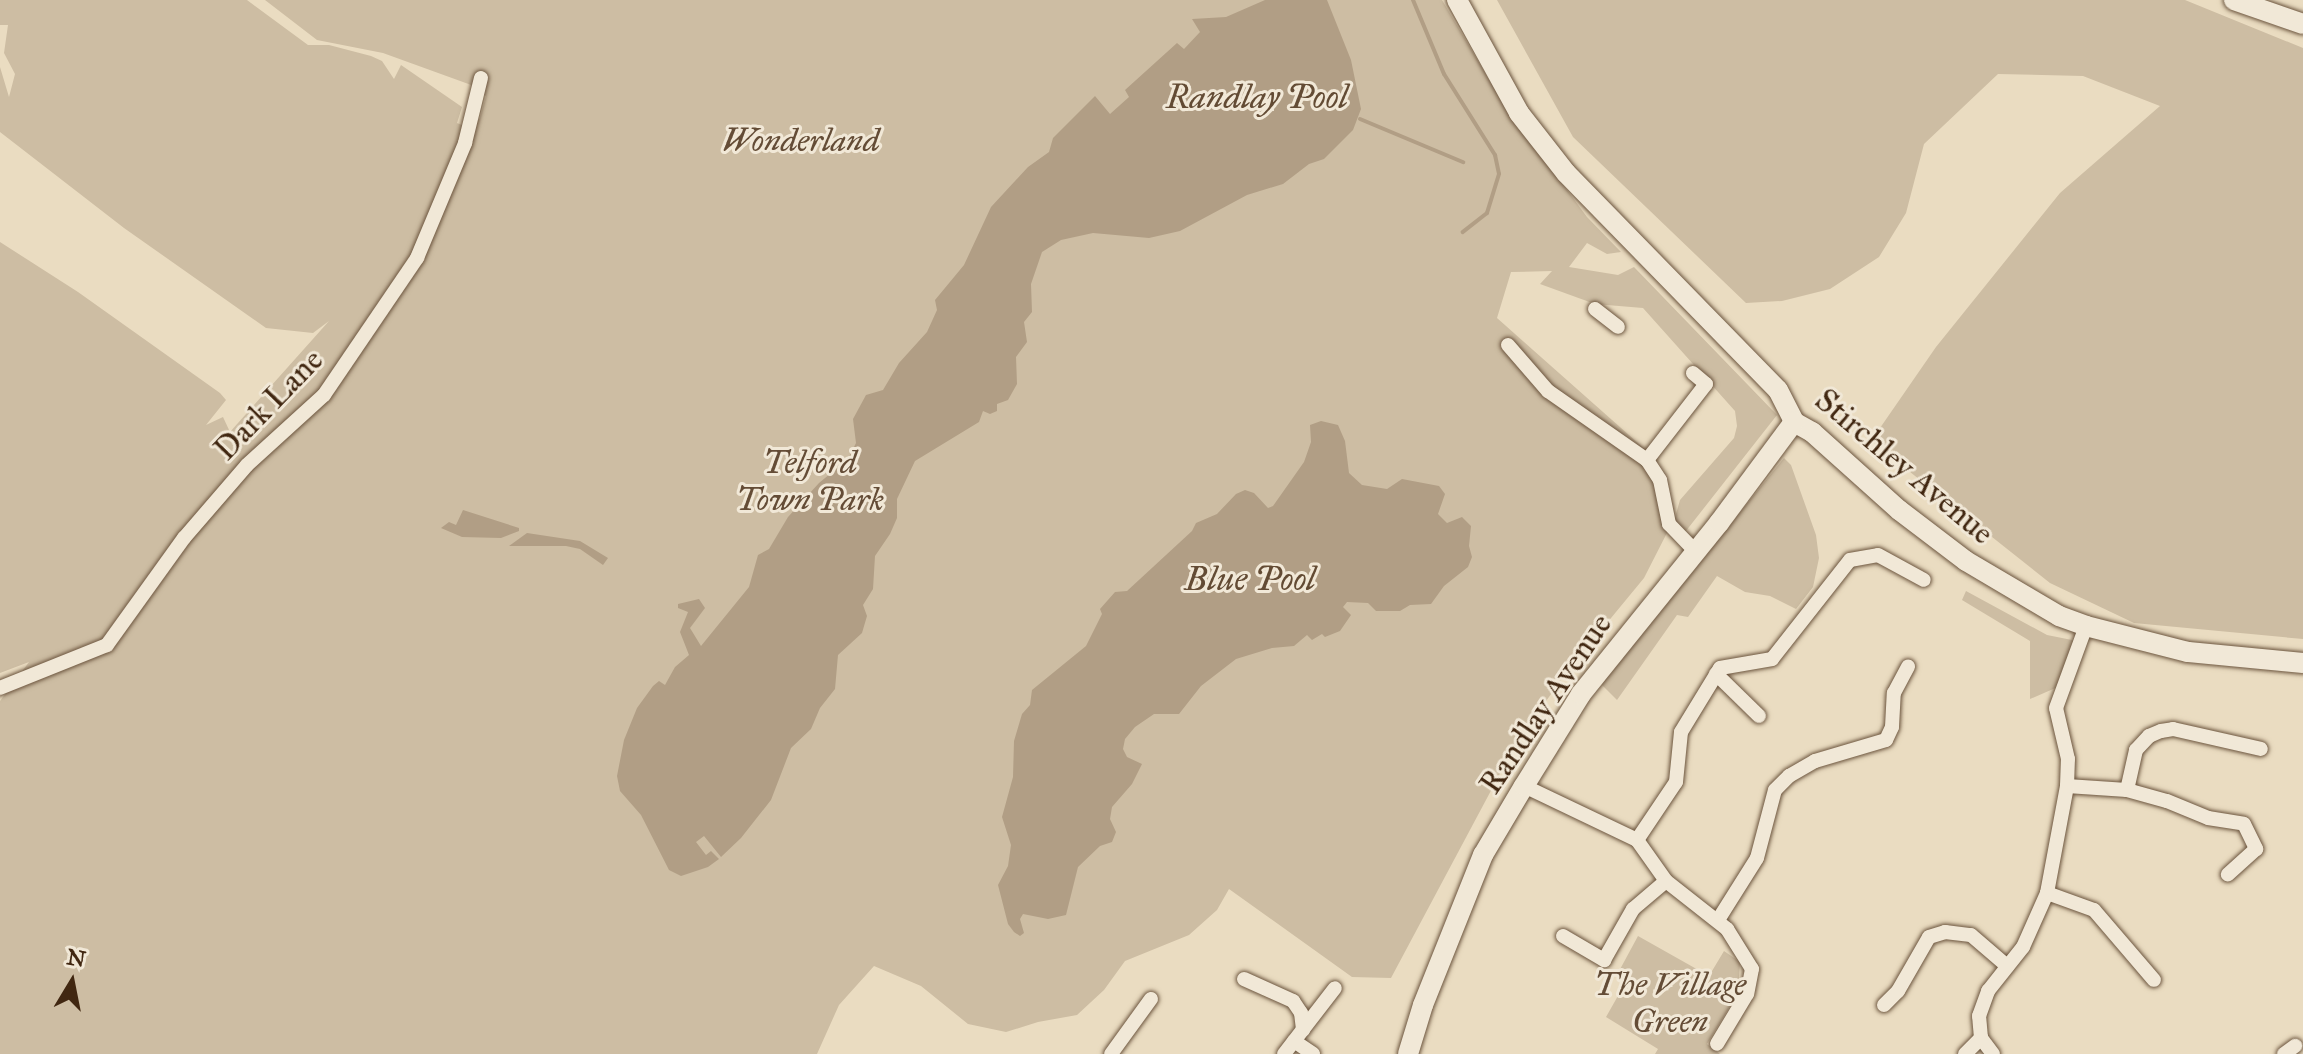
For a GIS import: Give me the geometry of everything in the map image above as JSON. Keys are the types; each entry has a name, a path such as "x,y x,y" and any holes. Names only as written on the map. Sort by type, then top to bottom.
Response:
{"street":[{"name":"Stirchley Avenue","path":"1457,0 1519,113 1566,173 1778,390 1794,422 1812,432 1899,510 1966,561 2059,616 2188,652 2303,663"},
{"path":"2244,4 2299,23"},
{"name":"Dark Lane","path":"0,688 107,645 184,538 247,465 324,395 417,258 465,143 481,78"},
{"path":"1595,309 1618,327"},
{"path":"1508,345 1548,391 1647,460 1660,480 1669,524 1695,551"},
{"path":"1647,460 1712,388 1693,373"},
{"name":"Randlay Avenue","path":"1408,1054 1423,1005 1483,855 1524,786 1581,694 1794,422"},
{"path":"1637,840 1673,788 1678,774 1681,732 1716,674 1726,665 1772,659 1850,560 1878,555 1924,580"},
{"path":"1993,1054 1981,1038 1979,1016 1988,991 2023,947 2047,893 2067,786 2068,759 2056,708 2086,626"},
{"path":"1718,920 1757,858 1775,790 1789,776 1815,761 1886,740 1892,727 1894,693 1908,667"},
{"path":"1716,674 1759,716"},
{"path":"2127,790 2136,750 2149,736 2161,731 2173,729 2261,749"},
{"path":"1524,786 1637,840 1666,881 1718,920 1752,969 1747,994 1717,1044"},
{"path":"2067,786 2127,790 2167,801 2208,818 2244,824 2256,849 2228,874"},
{"path":"1563,936 1604,960 1633,909 1666,881"},
{"path":"2047,893 2094,910 2154,980"},
{"path":"1884,1005 1898,991 1929,937 1945,932 1971,935 2007,966"},
{"path":"1244,979 1276,990 1293,1001 1301,1013 1298,1036 1313,1054"},
{"path":"1284,1054 1335,988"},
{"path":"1111,1054 1151,999"},
{"path":"1965,1054 1981,1038"}],"green space":[{"name":"Telford Town Park","path":"0,0 247,0 308,45 329,45 371,56 382,61 394,79 401,65 462,107 457,123 472,129 480,118 486,96 474,86 383,53 317,40 265,0 1442,0 1504,105 1587,217 1621,252 1607,254 1587,243 1569,267 1618,275 1634,267 1777,415 1682,536 1672,528 1680,500 1734,438 1737,426 1735,411 1643,308 1595,304 1540,284 1552,271 1511,272 1497,318 1647,451 1671,525 1644,578 1569,669 1518,740 1391,978 1352,977 1229,889 1217,910 1189,935 1125,961 1104,990 1077,1015 1006,1032 968,1024 921,986 874,966 839,1005 817,1054 0,1054 0,701 29,662 0,673 0,242 78,292 220,393 226,400 206,425 223,417 230,432 329,321 313,333 266,328 124,228 0,132 0,67 9,97 15,74 4,53 8,25 0,25"},
{"path":"1497,0 2185,0 2303,48 2303,639 2134,623 2050,583 1871,441 1936,347 2060,193 2160,106 2083,76 1998,74 1924,144 1906,213 1879,257 1830,289 1782,301 1746,303 1573,137"},
{"path":"1784,458 1791,465 1816,535 1819,558 1813,587 1796,609 1770,596 1745,592 1717,576 1688,617 1677,615 1617,700 1601,684"},
{"path":"1966,591 2047,635 2077,641 2060,686 2030,699 2030,641 1962,600"},
{"name":"The Village Green","path":"1638,936 1709,976 1724,951 1740,962 1738,993 1707,1044 1720,1054 1655,1054 1658,1049 1606,1017 1623,987 1618,973"}],"water":[{"name":"Randlay Pool","path":"1265,0 1327,0 1351,60 1361,109 1353,130 1324,159 1309,164 1283,184 1247,195 1180,231 1149,238 1093,233 1061,240 1042,252 1031,284 1032,312 1024,322 1027,342 1016,357 1017,384 1008,400 997,404 997,411 990,414 983,411 979,422 915,461 897,499 897,518 875,556 873,589 863,605 867,616 862,633 838,655 835,689 820,708 811,729 791,748 771,800 741,838 721,857 704,836 696,842 706,855 711,851 719,859 708,867 681,876 669,870 641,815 620,791 617,776 624,740 637,708 653,686 659,681 665,685 675,667 689,655 680,632 688,612 678,608 678,604 699,599 705,608 690,628 701,646 749,587 758,555 769,549 788,517 819,483 848,459 856,443 853,419 866,395 883,390 899,363 927,332 937,310 935,300 964,265 991,207 1028,167 1049,152 1053,138 1095,96 1110,114 1129,97 1125,90 1177,43 1184,49 1200,32 1192,19 1226,17"},
{"name":"Blue Pool","path":"1321,421 1338,425 1345,441 1349,473 1362,485 1387,489 1402,479 1439,486 1445,494 1438,514 1447,523 1462,517 1471,526 1469,546 1472,557 1468,567 1444,586 1431,604 1410,605 1400,611 1376,611 1368,603 1347,602 1343,607 1351,615 1340,631 1325,637 1322,634 1312,640 1307,635 1294,646 1272,648 1236,659 1201,686 1179,714 1154,714 1135,727 1125,739 1123,749 1127,757 1142,764 1132,784 1112,807 1110,819 1116,832 1112,842 1100,846 1078,867 1066,915 1048,919 1023,914 1020,919 1024,933 1020,936 1008,924 998,885 1008,866 1011,845 1002,817 1013,777 1014,741 1022,714 1030,705 1032,690 1086,646 1102,614 1100,609 1115,592 1127,591 1192,531 1196,523 1217,514 1236,494 1245,490 1254,493 1268,508 1273,506 1304,462 1311,442 1310,425"},
{"path":"463,510 519,528 519,531 501,538 462,537 441,528 449,522 456,525"},
{"path":"527,533 580,541 608,558 603,565 580,549 566,546 509,546"}],"waterway":[{"path":"1413,0 1444,74 1495,155 1499,174 1487,213 1463,232"},
{"path":"1360,119 1463,162"}],"park label":[{"name":"Wonderland","path":"801,141"}]}
